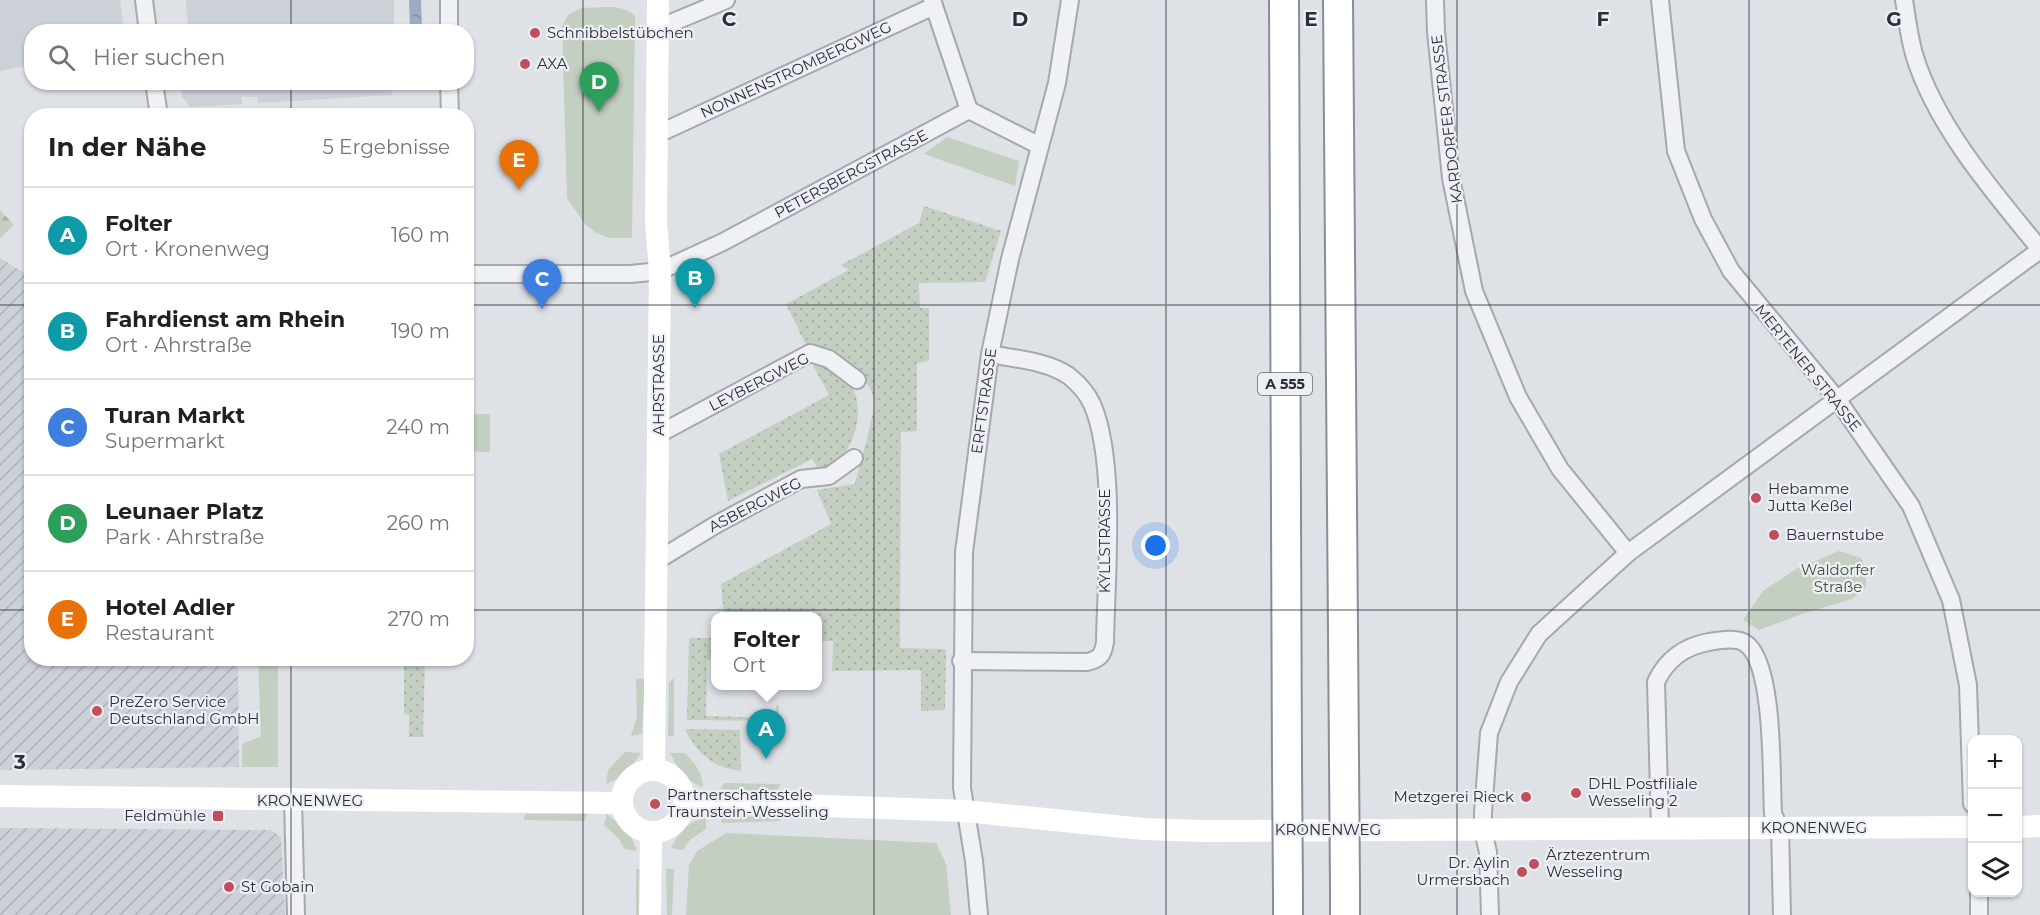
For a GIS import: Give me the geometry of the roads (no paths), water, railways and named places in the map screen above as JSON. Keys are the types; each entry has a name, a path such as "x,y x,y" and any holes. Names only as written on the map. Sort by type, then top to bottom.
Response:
{"highway":[{"name":"A 555","path":"1284,0 1288,905"},
{"path":"1338,0 1345,915"}],"street":[{"path":"144,0 147,24"},
{"path":"449,0 449,24"},
{"name":"AHRSTRASSE","path":"654,769 660,271 657,222 658,0"},
{"path":"659,28 726,0"},
{"name":"ERFTSTRASSE","path":"979,915 974,861 962,788 961,661 964,552 990,354 1010,259 1057,83 1070,0"},
{"name":"KARDORFER STRASSE","path":"1435,0 1436,32 1451,178 1474,291 1518,397 1560,469 1628,553"},
{"name":"MERTENER STRASSE","path":"1660,0 1676,151 1703,219 1731,271 1837,399 1911,506 1951,600 1968,685 1971,789"},
{"path":"1490,915 1488,852 1483,831 1489,733 1509,682 1539,634 1628,553 2040,250 1972,165 1930,94 1914,54 1904,0"},
{"path":"933,3 969,110 1040,146"},
{"name":"NONNENSTROMBERGWEG","path":"658,134 933,3"},
{"path":"155,90 158,108"},
{"path":"449,90 450,108"},
{"name":"PETERSBERGSTRASSE","path":"660,271 723,242 969,110"},
{"path":"474,274 660,271"},
{"name":"LEYBERGWEG","path":"659,434 810,353 829,359 857,380"},
{"name":"KYLLSTRASSE","path":"961,661 1087,662 1098,659 1103,653 1105,642 1107,509 1104,447 1092,402 1083,388 1056,369 990,354"},
{"name":"ASBERGWEG","path":"658,560 709,529 801,479 829,476 854,458"},
{"path":"1660,828 1656,682 1664,666 1682,652 1706,642 1726,639 1745,643 1757,658 1767,690 1773,814 1780,828 1782,915"},
{"path":"654,769 674,777 680,784 685,801 682,813 675,824 664,831 651,833 631,824 624,814 621,803 626,784 632,777 640,772 654,769"},
{"name":"KRONENWEG","path":"0,796 621,803"},
{"path":"292,801 296,915"},
{"name":"KRONENWEG","path":"685,801 965,811 1160,830 1483,831 1968,827"},
{"path":"2022,827 2040,826"},
{"path":"650,915 651,833"},
{"path":"1979,897 1979,915"}],"water":[{"path":"409,0 421,0 422,24 410,24"}],"place":[{"name":"Schnibbelstübchen","path":"535,33"},
{"name":"AXA","path":"525,64"},
{"name":"Leunaer Platz","path":"599,112"},
{"name":"Hotel Adler","path":"519,190"},
{"name":"Fahrdienst am Rhein","path":"695,308"},
{"name":"Turan Markt","path":"542,309"},
{"name":"Hebamme Jutta Keßel","path":"1756,498"},
{"name":"Bauernstube","path":"1774,535"},
{"name":"PreZero Service Deutschland GmbH","path":"97,711"},
{"name":"Folter","path":"766,759"},
{"name":"DHL Postfiliale Wesseling 2","path":"1576,793"},
{"name":"Metzgerei Rieck","path":"1526,797"},
{"name":"Partnerschaftsstele Traunstein-Wesseling","path":"655,804"},
{"name":"Feldmühle","path":"218,816"},
{"name":"Ärztezentrum Wesseling","path":"1534,864"},
{"name":"Dr. Aylin Urmersbach","path":"1522,872"},
{"name":"St Gobain","path":"229,887"}],"park label":[{"name":"Waldorfer Straße","path":"1838,578"}]}
